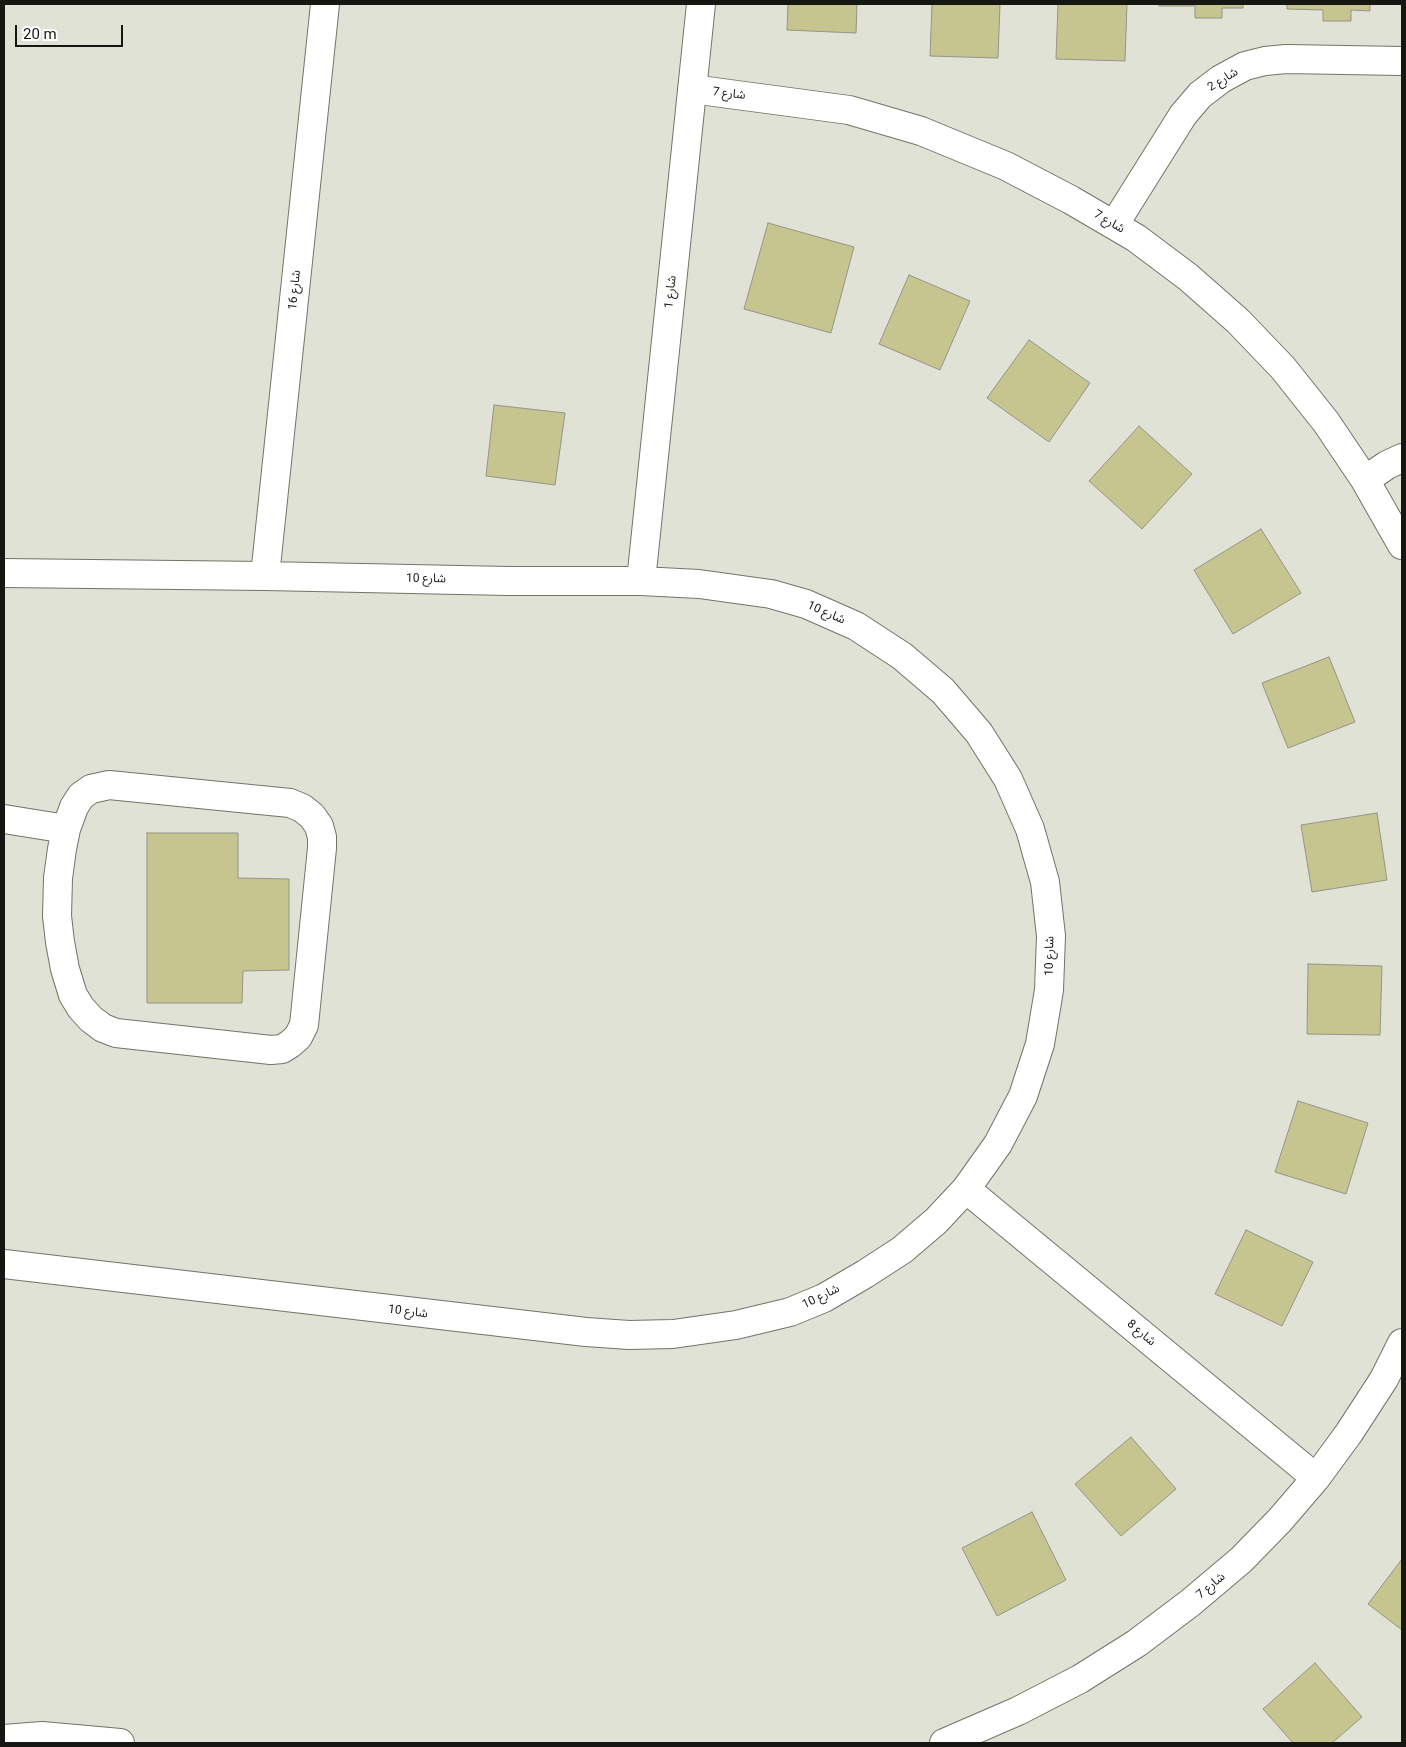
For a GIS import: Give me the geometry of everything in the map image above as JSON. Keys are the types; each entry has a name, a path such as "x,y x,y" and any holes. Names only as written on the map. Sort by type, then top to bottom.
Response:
{"street":[{"name":"شارع 16","path":"265,576 325,4"},
{"name":"شارع 1","path":"641,581 701,4"},
{"name":"شارع 2","path":"1114,225 1183,115 1200,94 1221,79 1245,66 1265,61 1286,59 1402,61"},
{"name":"شارع 7","path":"692,89 849,110 921,131 1006,166 1071,200 1136,238 1188,277 1238,321 1284,368 1326,422 1365,480 1402,545"},
{"path":"1365,480 1387,465 1402,458"},
{"name":"شارع 10","path":"4,573 508,581 641,581 699,584 771,594 806,604 856,626 902,656 943,692 979,733 1008,779 1030,829 1045,882 1051,936 1049,990 1040,1044 1023,1096 998,1144 966,1189 936,1221 902,1250 824,1298 790,1312 736,1325 672,1334 630,1335 586,1332 4,1264"},
{"path":"109,785 290,803 302,808 312,816 319,826 322,848 304,1025 298,1037 282,1049 271,1050 116,1033 103,1028 91,1019 73,995 60,942 58,878 66,829 74,807 81,796 91,789 109,785"},
{"path":"4,819 66,829"},
{"name":"شارع 8","path":"966,1189 1316,1478"},
{"name":"شارع 7","path":"944,1743 1018,1711 1080,1679 1137,1643 1190,1603 1241,1560 1280,1520 1316,1478 1349,1433 1384,1379 1402,1343"},
{"path":"4,1739 42,1736 120,1743"}],"building":[{"path":"788,4 857,4 856,33 787,30"},
{"path":"932,4 1000,4 998,58 930,56"},
{"path":"1058,4 1127,4 1125,61 1056,59"},
{"path":"1159,4 1243,4 1243,8 1222,8 1222,18 1195,18 1195,6 1159,6"},
{"path":"1287,4 1370,4 1370,11 1351,10 1351,21 1323,21 1323,10 1287,9"},
{"path":"768,223 854,247 831,333 744,309"},
{"path":"909,275 970,301 940,370 879,344"},
{"path":"1029,340 1090,383 1049,442 987,398"},
{"path":"494,405 565,413 555,485 486,476"},
{"path":"1139,426 1192,474 1142,529 1089,481"},
{"path":"1261,529 1301,593 1233,634 1194,570"},
{"path":"1329,657 1355,722 1288,748 1262,683"},
{"path":"1377,813 1387,880 1312,892 1301,825"},
{"path":"147,833 238,833 238,878 289,879 289,970 243,971 242,1003 147,1003"},
{"path":"1308,964 1382,966 1380,1035 1307,1034"},
{"path":"1298,1101 1368,1123 1346,1194 1275,1172"},
{"path":"1246,1230 1313,1262 1282,1326 1215,1294"},
{"path":"1131,1437 1176,1489 1121,1536 1075,1484"},
{"path":"1032,1512 1066,1580 997,1616 962,1548"},
{"path":"1402,1559 1402,1630 1368,1604"},
{"path":"1315,1663 1362,1717 1332,1743 1293,1743 1263,1709"}]}
